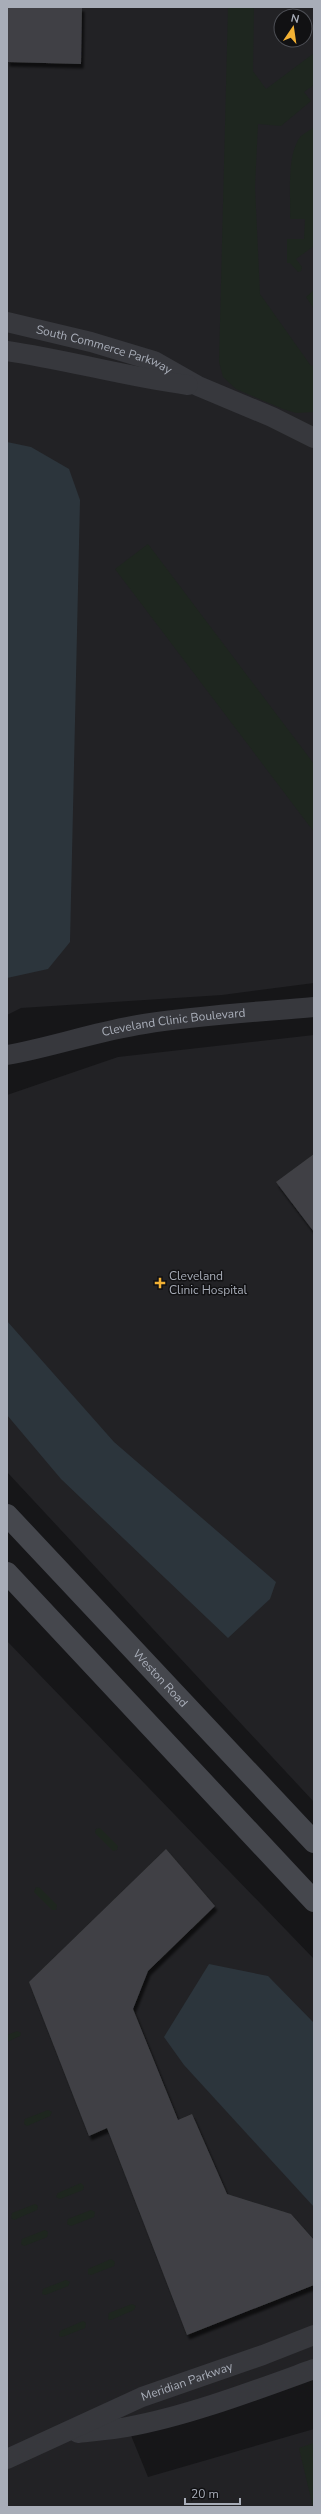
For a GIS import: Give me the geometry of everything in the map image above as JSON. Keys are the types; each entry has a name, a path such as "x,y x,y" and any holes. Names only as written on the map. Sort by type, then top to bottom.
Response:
{"main road":[{"name":"Weston Road","path":"7,1515 314,1842"},
{"path":"7,1573 314,1901"}],"street":[{"name":"South Commerce Parkway","path":"7,322 91,342 154,361 198,386 272,417 314,438"},
{"name":"South Commerce Parkway","path":"7,351 68,360 137,378 198,386"},
{"name":"Cleveland Clinic Boulevard","path":"7,1055 35,1050 104,1031 145,1024 314,1007"},
{"name":"Cleveland Clinic Boulevard","path":"7,1069 35,1050"},
{"name":"Meridian Parkway","path":"9,2453 63,2435 142,2397 263,2355 314,2335"},
{"name":"Meridian Parkway","path":"63,2435 128,2427 222,2401 314,2369"}],"shaded area":[{"path":"7,7 314,7 314,983 222,995 21,1008 7,1015"},
{"path":"228,7 254,7 253,71 266,89 314,53 314,85 304,92 311,101 281,126 258,124 255,187 260,294 311,366 314,365 313,412 296,413 236,389 223,377 219,362"},
{"path":"314,127 314,246 296,259 302,267 301,271 298,272 290,263 287,263 287,239 304,239 305,219 290,219 291,164 296,144 301,136"},
{"path":"314,290 314,309 306,297"},
{"path":"7,442 31,447 69,469 80,500 70,942 48,969 7,978"},
{"path":"148,544 314,764 314,832 115,569"},
{"name":"Cleveland Clinic Hospital","path":"314,1035 314,1802 7,1472 7,1095 118,1057"},
{"path":"7,1321 114,1442 276,1582 270,1599 228,1638 61,1479 7,1415"},
{"path":"7,1641 314,1959 314,2369 128,2428 148,2477 314,2429 314,2507 7,2507"},
{"path":"100,1828 118,1846 117,1850 113,1851 95,1833 96,1829"},
{"path":"36,1887 40,1888 57,1905 56,1910 52,1910 34,1892"},
{"path":"209,1964 268,1976 314,2023 314,2207 184,2065 164,2037"},
{"path":"17,2031 21,2033 20,2036 7,2042 7,2035"},
{"path":"48,2110 52,2112 50,2116 27,2126 24,2124 25,2119"},
{"path":"81,2183 84,2186 83,2190 60,2199 56,2197 58,2193"},
{"path":"35,2204 38,2206 37,2210 14,2220 11,2218 12,2213"},
{"path":"91,2210 95,2212 94,2217 71,2226 67,2224 68,2219"},
{"path":"45,2230 48,2232 47,2237 24,2246 21,2244 22,2239"},
{"path":"111,2259 115,2262 114,2266 91,2275 88,2274 88,2269"},
{"path":"66,2280 70,2282 68,2286 45,2295 42,2294 43,2289"},
{"path":"132,2304 136,2306 134,2310 111,2320 108,2319 109,2313"},
{"path":"83,2321 86,2323 85,2328 62,2337 59,2336 60,2331"},
{"path":"314,2443 314,2507 313,2507 299,2448"}],"building":[{"path":"7,7 82,7 81,64 7,62"},
{"path":"314,1154 314,1232 276,1182"},
{"path":"166,1849 215,1906 148,1971 133,2009 178,2120 192,2114 227,2194 291,2214 314,2240 314,2285 187,2335 107,2128 89,2136 29,1982"}],"place":[{"name":"Cleveland Clinic Hospital","path":"160,1283"}]}
